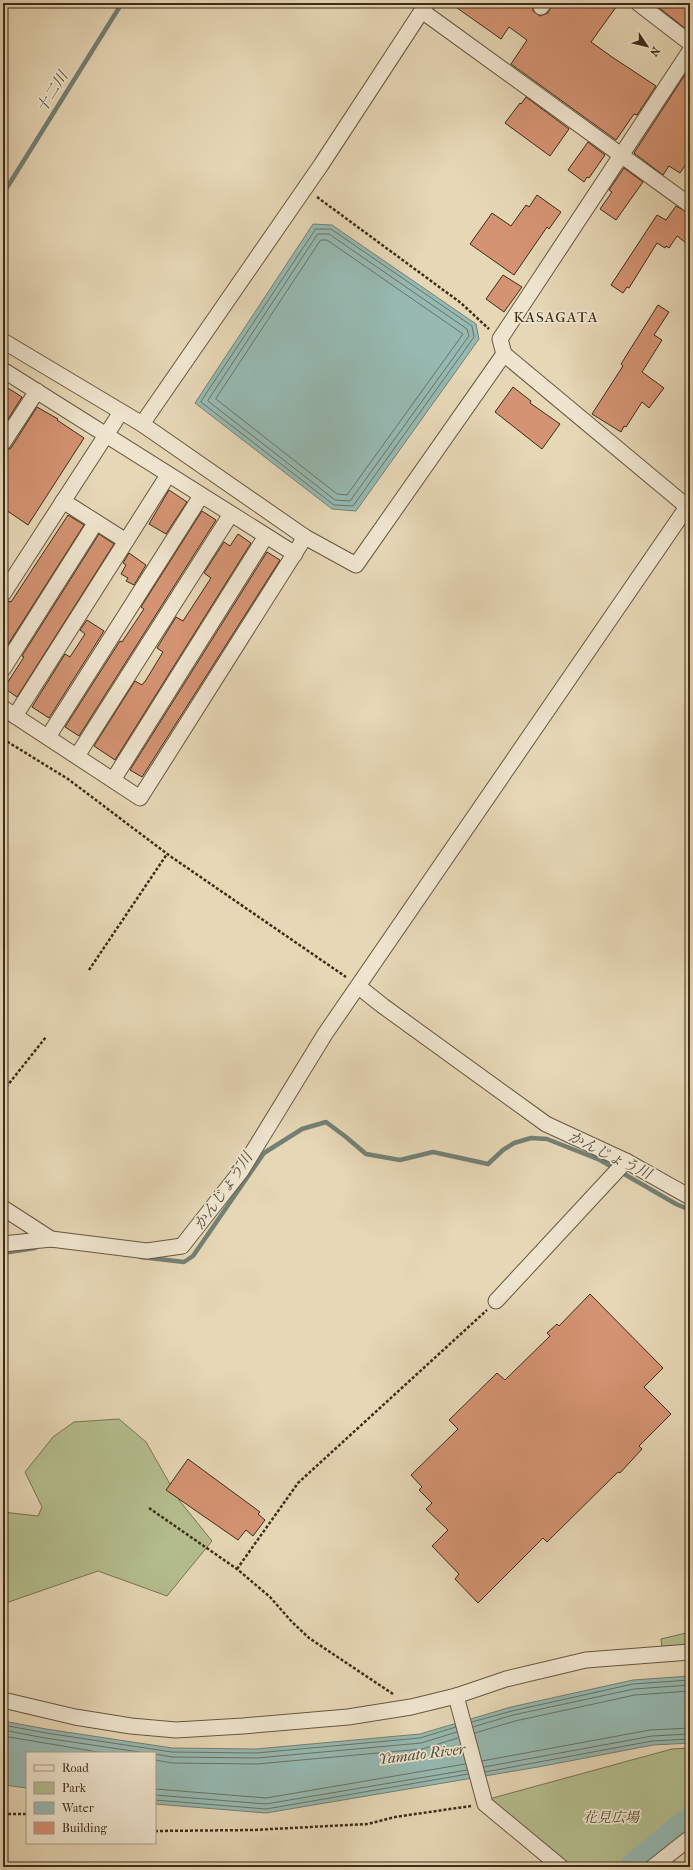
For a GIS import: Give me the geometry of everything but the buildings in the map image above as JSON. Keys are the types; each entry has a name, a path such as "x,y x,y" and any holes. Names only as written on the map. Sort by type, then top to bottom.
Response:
{"street":[{"path":"638,3 690,43"},
{"path":"142,424 305,188 425,7 621,155 690,205"},
{"path":"3,1244 51,1239 147,1251 182,1246 241,1171 325,1034 359,987 689,508 504,354 500,339 690,51"},
{"path":"3,341 142,424 305,537 356,565 504,354"},
{"path":"3,370 105,436 295,554"},
{"path":"3,444 36,391"},
{"path":"3,594 122,412"},
{"path":"16,716 168,475"},
{"path":"48,737 201,496"},
{"path":"63,501 126,541"},
{"path":"77,756 231,514"},
{"path":"3,669 96,522"},
{"path":"113,780 266,536"},
{"path":"3,708 140,798 305,537"},
{"path":"359,987 546,1124 626,1162 690,1197"},
{"path":"496,1301 626,1162"},
{"path":"3,1208 51,1239"},
{"path":"3,1700 75,1717 131,1726 176,1730 348,1717 457,1699 506,1679 586,1660 690,1652"},
{"path":"457,1699 483,1800 560,1867"},
{"path":"653,1867 690,1838"}],"path":[{"path":"305,188 461,303 500,339"},
{"path":"3,739 68,779 168,854 359,987"},
{"path":"89,970 168,854"},
{"path":"3,1091 46,1037"},
{"path":"237,1569 298,1483 496,1301"},
{"path":"149,1508 237,1569 270,1596 309,1638 411,1707"},
{"path":"156,1831 253,1830 368,1824 483,1800"},
{"path":"3,1814 26,1814"}],"green space":[{"path":"119,1419 146,1442 179,1500 212,1541 167,1596 98,1571 3,1604 3,1512 38,1516 42,1507 25,1472 53,1437 74,1422"},
{"path":"690,1632 690,1646 662,1649 661,1639"},
{"name":"花見広場","path":"690,1748 690,1815 629,1867 567,1867 489,1799 672,1749"}],"water":[{"path":"313,224 332,225 476,324 479,339 356,511 332,509 195,403"},
{"name":"Yamato River","path":"690,1676 690,1743 653,1745 538,1767 266,1813 156,1804 156,1752 26,1752 26,1788 3,1785 3,1721 172,1748 256,1749 420,1734 511,1707 633,1680"}],"waterway":[{"name":"十二川","path":"3,194 122,3"},
{"name":"かんじょう川","path":"141,1257 184,1262 193,1256 264,1153 302,1129 326,1122 366,1154 400,1160 433,1152 488,1164 503,1150 514,1143 531,1138 547,1139 600,1160 676,1204 690,1210"},
{"name":"かんじょう川","path":"3,1253 35,1248"},
{"path":"633,1867 690,1820"}],"district":[{"name":"KASAGATA","path":"556,317"}]}
